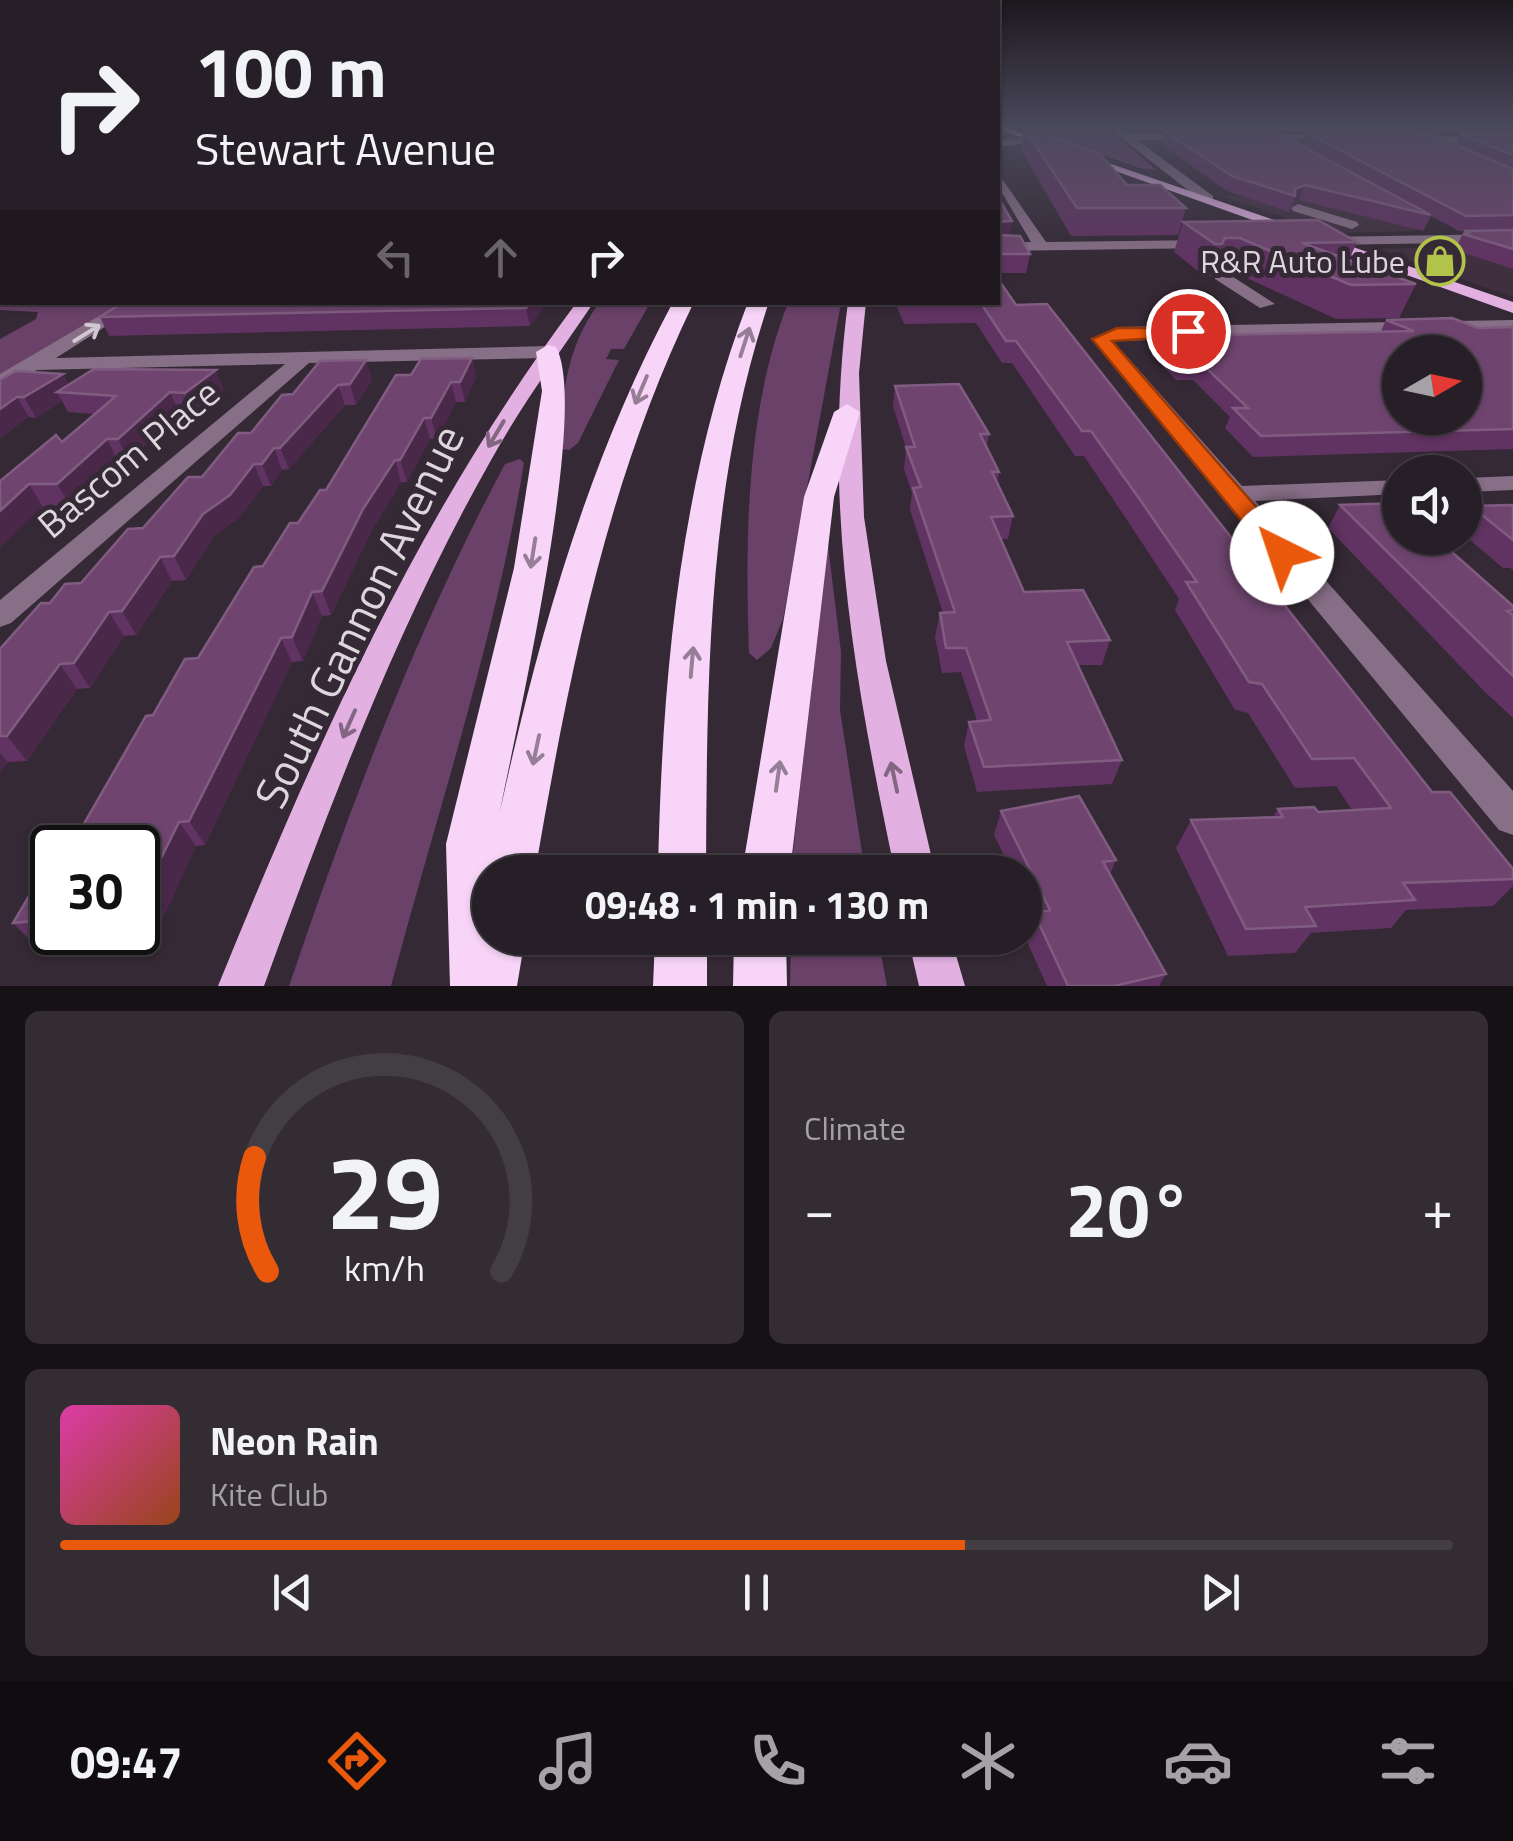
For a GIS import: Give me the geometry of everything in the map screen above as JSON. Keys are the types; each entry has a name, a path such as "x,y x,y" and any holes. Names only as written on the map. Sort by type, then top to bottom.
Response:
{"highway":[{"path":"515,855 558,654 589,534 634,408 683,305"},
{"path":"683,855 692,669 714,474 736,371 759,305"},
{"path":"477,986 470,844 531,568 554,391 548,352"},
{"path":"768,855 819,497 847,412"},
{"path":"490,986 496,955"},
{"path":"680,986 681,955"},
{"path":"760,955 760,986"}],"main road":[{"path":"1127,171 1324,233 1513,308"},
{"name":"South Gannon Avenue","path":"241,986 325,777 400,614 482,458 548,352 584,305"},
{"path":"857,305 847,412 850,495 863,605 912,855"},
{"path":"934,955 942,986"}],"street":[{"path":"1170,171 1208,199"},
{"path":"1000,181 1042,247"},
{"path":"1193,194 1222,224"},
{"path":"1298,208 1356,223 1320,208"},
{"path":"1278,210 1324,233"},
{"path":"1419,219 1455,239"},
{"path":"1277,242 1324,233 1513,238"},
{"path":"1000,248 1226,243"},
{"path":"1169,244 1266,304"},
{"path":"0,383 38,364 131,305"},
{"path":"1513,325 1102,336 1103,343 1231,494 1513,818"},
{"path":"38,364 548,352"},
{"name":"Bascom Place","path":"0,616 304,358"},
{"path":"1482,484 1513,483"},
{"path":"1231,494 1382,489"}],"shaded area":[{"path":"1222,196 1357,197 1417,231 1330,233"},
{"path":"1452,247 1513,266 1513,297 1377,249"},
{"path":"0,305 127,305 0,379 0,339 36,319 38,312 0,310"},
{"path":"598,305 649,305 624,349 611,349 606,359 619,360 578,443 569,450 560,449 568,372"},
{"path":"787,305 841,305 783,619 771,648 757,660 749,653 751,475 774,344"},
{"path":"520,459 524,463 497,595 391,986 289,986 361,786 414,655 505,464"},
{"path":"827,537 841,652 840,710 862,855 793,855"},
{"path":"791,955 881,955 887,986 790,986"}],"building":[{"path":"1052,171 1115,171 1127,185 1160,185 1186,208 1077,208"},
{"path":"1224,171 1349,171 1431,215 1305,185 1295,189 1295,196"},
{"path":"1380,171 1513,171 1513,215 1466,216"},
{"path":"1000,200 1012,221 1000,222"},
{"path":"1318,220 1357,242 1302,243 1416,284 1351,285 1240,238 1225,238 1222,244 1215,244 1183,222"},
{"path":"1513,230 1513,249 1463,234 1470,233 1464,231"},
{"path":"1000,235 1020,236 1030,254 1000,254"},
{"path":"1000,282 1016,305 1047,304 1432,792 1450,792 1513,869 1513,879 1403,883 1415,900 1305,907 1316,926 1246,929 1191,820 1283,817 1278,809 1314,807 1318,812 1391,808 1354,758 1312,759 1262,684 1249,682 1186,582 1197,582 1091,431 1082,431 1016,341 1006,341 982,305 1000,305"},
{"path":"119,305 528,305 526,308 100,317"},
{"path":"1452,318 1478,328 1513,327 1513,429 1482,430 1482,335 1382,335 1382,433 1261,436 1233,408 1248,408 1199,361 1182,361 1158,336 1414,331 1386,320"},
{"path":"472,358 460,382 451,382 431,418 424,418 400,460 395,460 363,509 322,591 312,592 292,637 281,638 189,821 179,822 160,860 160,825 83,825 146,716 153,715 185,659 198,658 254,567 263,566 290,523 298,523 320,490 326,490 396,375 411,375 421,359"},
{"path":"366,360 350,384 338,385 280,448 274,448 262,464 254,464 230,495 203,514 174,556 160,557 122,611 109,612 74,663 60,664 7,736 0,736 0,649 41,603 50,603 65,584 81,583 128,529 143,528 188,477 202,477 238,433 251,433 282,395 293,394 320,361"},
{"path":"94,369 216,370 185,393 170,392 118,439 107,439 57,484 29,484 0,511 0,481 56,435 62,442 116,396 57,392"},
{"path":"16,371 63,374 0,409 0,380"},
{"path":"959,384 989,434 980,434 999,472 992,472 1013,516 991,517 1024,592 1083,590 1110,640 1067,642 1122,760 984,767 969,722 991,720 966,648 946,648 940,613 955,612 913,488 921,487 906,447 915,447 895,386"},
{"path":"1382,504 1382,547 1340,505"},
{"path":"1513,505 1513,540 1482,515 1482,506"},
{"path":"1391,555 1455,555 1513,606 1513,610 1507,611 1513,615 1513,676"},
{"path":"1079,796 1116,860 1103,862 1166,974 1114,986 1068,986 1042,930 1042,912 1050,910 1042,894 1042,855 1023,855 1001,811"},
{"path":"30,894 30,921 13,923"}],"place":[{"name":"R&R Auto Lube","path":"1440,261"}],"route":[{"path":"1188,331 1117,333 1101,339 1282,553"}]}
